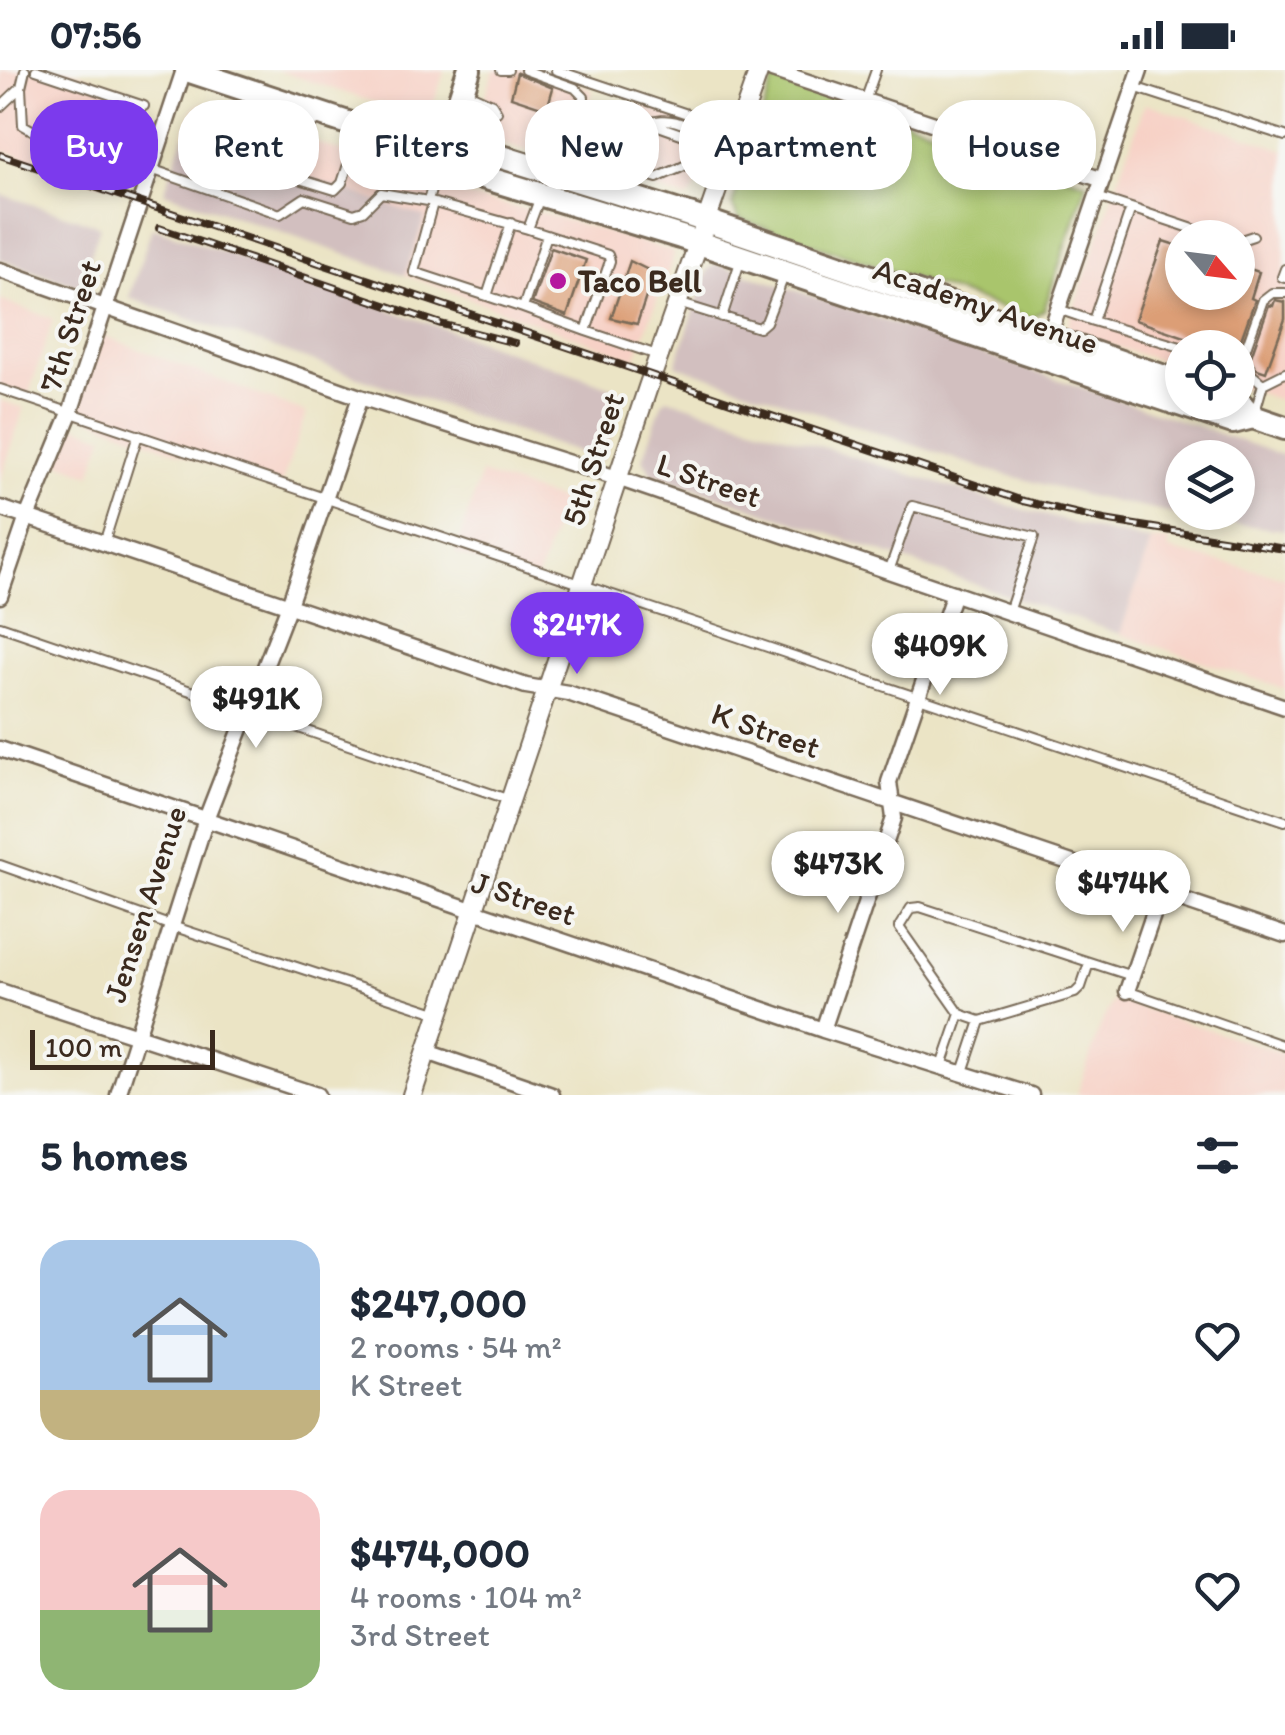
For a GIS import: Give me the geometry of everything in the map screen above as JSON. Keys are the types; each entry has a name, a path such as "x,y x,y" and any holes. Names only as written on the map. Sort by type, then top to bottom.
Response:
{"main road":[{"path":"186,70 274,100"},
{"path":"505,185 703,232"},
{"path":"605,190 703,232"},
{"name":"Academy Avenue","path":"703,232 742,258 821,284 1044,349 1165,379"},
{"name":"Academy Avenue","path":"703,232 895,285 1044,349 1165,394"},
{"path":"821,284 834,278 868,288 895,285"},
{"name":"Academy Avenue","path":"1255,414 1285,428"}],"street":[{"name":"7th Street","path":"158,149 186,70"},
{"name":"5th Street","path":"748,100 758,70"},
{"path":"772,70 862,100"},
{"path":"1044,349 1140,70"},
{"path":"912,117 1103,180"},
{"name":"7th Street","path":"0,596 70,413 144,190"},
{"name":"5th Street","path":"412,1095 718,190"},
{"name":"L Street","path":"0,270 360,397 620,479 1285,707"},
{"name":"Jensen Avenue","path":"118,1095 206,819 288,605 360,397"},
{"name":"K Street","path":"0,508 526,686 568,692 1285,935"},
{"path":"823,1030 894,818 889,782 954,593"},
{"name":"J Street","path":"0,749 823,1030 1031,1095"},
{"path":"1130,984 1160,892"},
{"path":"0,991 318,1095"},
{"path":"427,1052 552,1095"}],"lane":[{"path":"25,70 21,87 23,125 30,129"},
{"path":"36,70 126,100"},
{"path":"526,70 576,88 584,100"},
{"path":"556,70 679,111"},
{"path":"865,100 876,70"},
{"path":"465,80 488,100"},
{"path":"0,107 21,87"},
{"path":"1134,87 1285,136"},
{"path":"650,123 701,142 696,159 658,178 626,168 638,131 650,123"},
{"path":"158,171 280,214 304,198 354,214 363,212 381,193 431,202 608,255 610,261 586,331"},
{"path":"434,190 414,272 660,356"},
{"path":"528,229 540,196"},
{"path":"1097,197 1167,220"},
{"path":"1094,320 1131,208"},
{"path":"487,296 511,223"},
{"path":"523,308 547,235"},
{"path":"722,317 742,258"},
{"path":"1285,268 1285,278"},
{"path":"678,303 763,327 786,272"},
{"path":"1263,384 1244,368 1242,359 1263,300 1272,293 1285,292"},
{"path":"1058,310 1165,342"},
{"path":"1255,395 1263,384 1285,373"},
{"path":"0,389 1285,821"},
{"path":"104,543 138,435"},
{"path":"889,571 912,506 1034,536 1009,612"},
{"path":"0,626 510,800"},
{"path":"0,865 440,1014"},
{"path":"1089,962 1075,993 980,1021 960,1014 899,927 911,908 920,906 1089,962 1130,984 1285,1046"},
{"path":"942,1066 960,1014"},
{"path":"963,1072 980,1021"}],"shaded area":[{"path":"0,70 70,70 132,91 129,100 30,100 30,159 0,149"},
{"path":"276,70 445,70 434,100 367,100"},
{"path":"494,70 537,70 593,90 590,100 525,100 525,150 505,144 505,100 484,100"},
{"path":"1145,103 1285,150 1285,402 1255,392 1255,330 1165,330 1165,363 1072,333 1068,325"},
{"path":"659,111 679,118 679,190 694,190 687,199 657,190"},
{"path":"319,144 339,151 339,188 319,181"},
{"path":"178,152 178,190 319,190 319,181 425,217 405,275 164,192"},
{"path":"344,190 439,190 541,213 671,251 674,255 635,359 405,275 425,218"},
{"path":"0,194 100,226 80,287 0,259"},
{"path":"152,227 626,392 602,461 129,298"},
{"path":"717,264 1165,415 1165,420 1178,420 1238,440 1165,440 1165,512 988,470 676,365 708,269"},
{"path":"0,300 53,319 28,397 0,387"},
{"path":"94,332 306,413 279,492 69,410"},
{"path":"667,398 1004,504 1151,541 1120,634 651,473 643,459"},
{"path":"0,400 24,408 0,482"},
{"path":"65,422 104,436 91,475 52,460"},
{"path":"1255,446 1285,456 1285,530 1255,526"},
{"path":"481,474 563,501 536,583 455,553"},
{"path":"1151,541 1170,541 1168,550 1285,577 1285,689 1120,634"},
{"path":"1114,999 1285,1054 1285,1095 1077,1095 1101,1024"}],"green space":[{"path":"775,75 847,100 767,100"},
{"path":"912,122 932,129 932,190 1085,190 1044,310 1031,318 739,219 732,205 737,190 912,190"}],"building":[{"path":"517,73 553,88 550,100 525,102 511,97"},
{"path":"1163,241 1165,310 1251,310 1244,330 1165,330 1135,320"},
{"name":"Taco Bell","path":"551,248 586,260 567,316 532,303"},
{"path":"630,261 654,273 637,324 611,318"},
{"path":"1275,300 1285,302 1285,319 1266,372 1255,366 1255,345 1269,305 1273,306"}],"railway":[{"path":"0,155 1023,501 1104,520 1285,549"},
{"path":"159,228 441,324 515,343"}],"place":[{"name":"Taco Bell","path":"558,281"}]}
